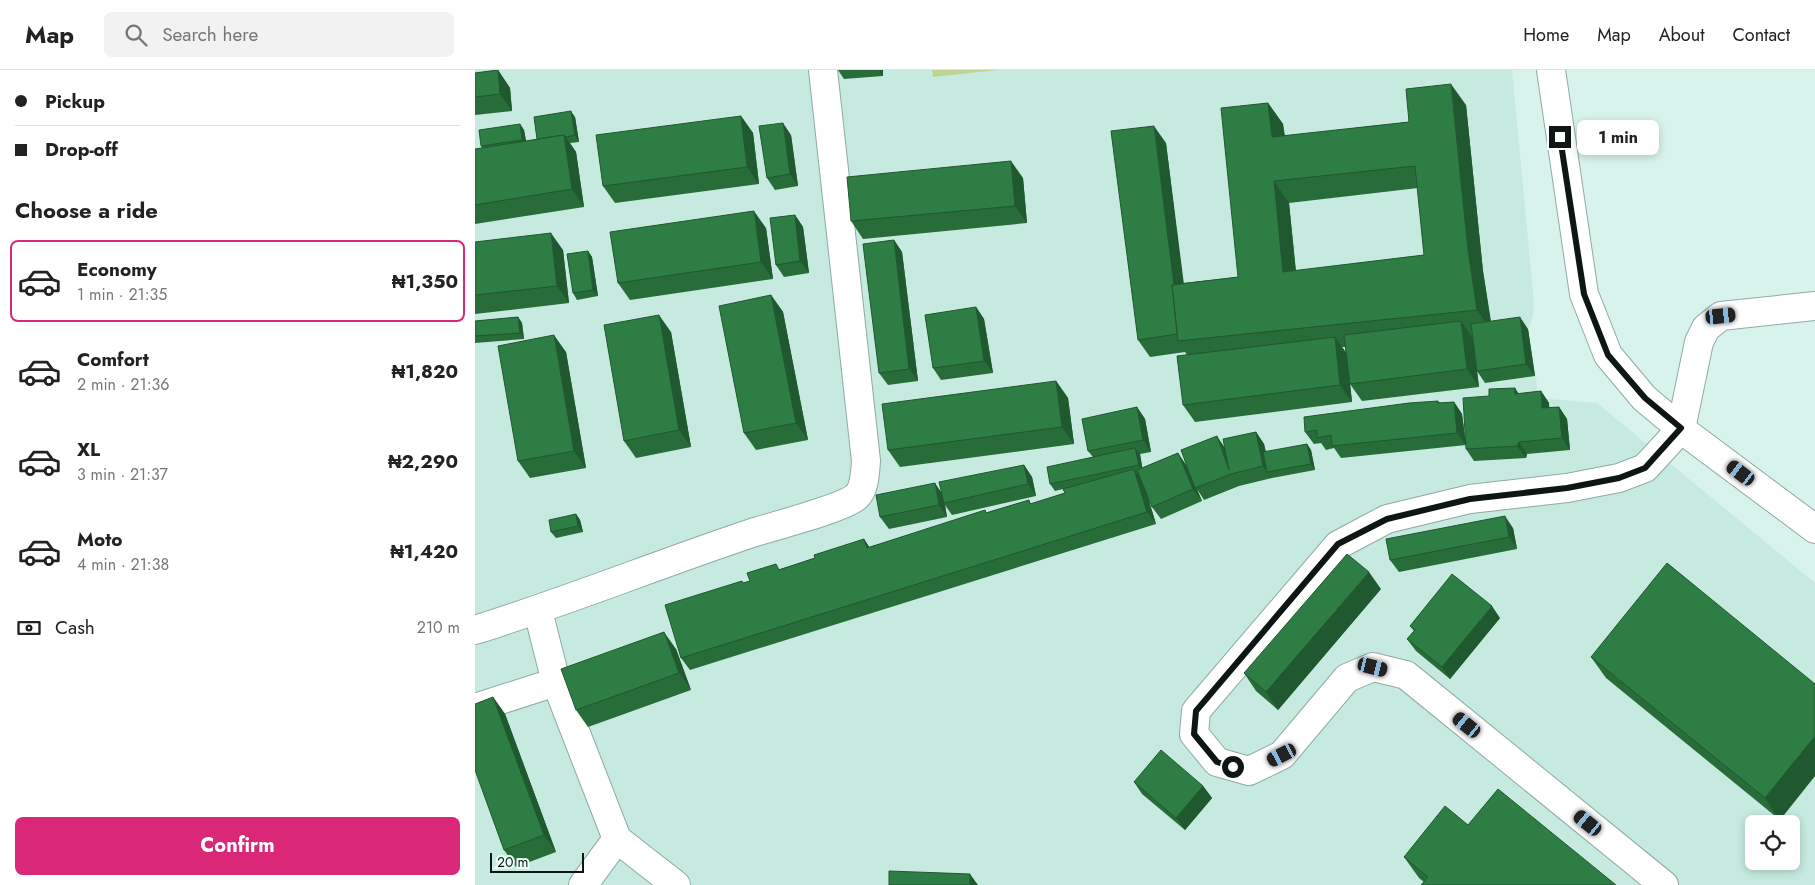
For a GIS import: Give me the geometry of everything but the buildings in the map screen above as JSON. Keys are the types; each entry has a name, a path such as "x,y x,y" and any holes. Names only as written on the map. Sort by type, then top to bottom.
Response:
{"street":[{"path":"475,630 538,611 735,539 840,505 857,496 864,483 866,461 823,70"},
{"path":"1551,70 1584,294 1608,355 1645,398 1681,428 1815,529"},
{"path":"1664,885 1406,675 1373,667 1347,678 1282,755 1249,771 1217,762 1194,734 1196,711 1338,544 1387,519 1470,499 1567,488 1619,478 1645,468 1681,428 1699,342 1706,328 1721,316 1815,306"},
{"path":"538,611 556,682 617,839 676,885"},
{"path":"475,708 556,682"},
{"path":"583,885 617,839"}],"shaded area":[{"path":"475,70 1512,70 1534,303 1533,317 1528,329 1539,398 1597,403 1815,583 1815,885 475,885"}],"green space":[{"path":"932,70 998,70 933,77"}],"route":[{"path":"1233,767 1217,762 1194,734 1196,711 1338,544 1387,519 1470,499 1567,488 1619,478 1645,468 1681,428 1645,398 1608,355 1584,294 1560,137"}]}
